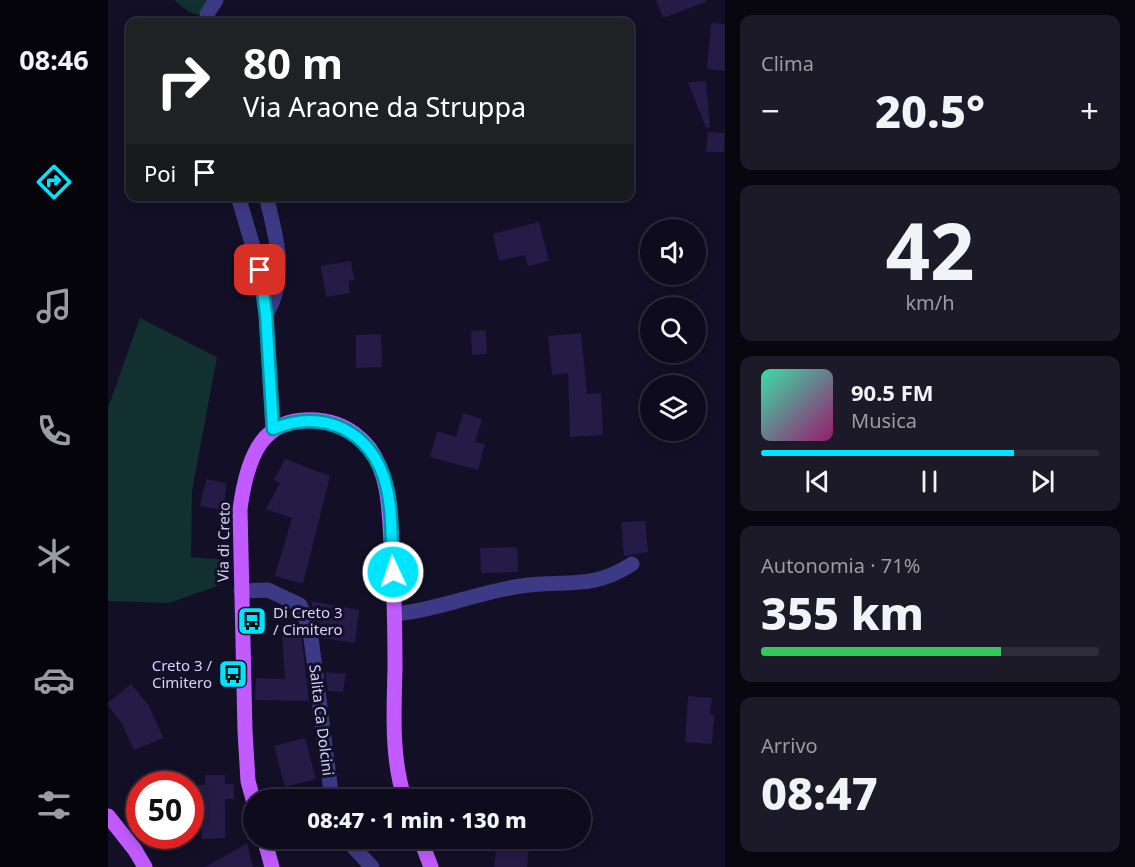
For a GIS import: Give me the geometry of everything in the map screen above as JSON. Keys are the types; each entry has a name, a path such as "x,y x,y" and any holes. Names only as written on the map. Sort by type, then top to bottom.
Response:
{"main road":[{"path":"273,429 299,420 332,423 356,434 379,463 386,485 395,614 396,766 402,789"},
{"name":"Via di Creto","path":"250,789 245,731 240,509 243,483 259,445 273,429"},
{"path":"108,816 135,850 145,867"},
{"path":"267,849 272,867"},
{"path":"424,849 431,867"}],"street":[{"path":"207,18 216,0"},
{"path":"239,201 260,270 266,314 273,429"},
{"path":"266,314 279,284 278,243 267,201"},
{"path":"395,614 425,611 464,598 520,586 581,584 615,575 632,564"},
{"name":"Salita Ca Dolcini","path":"241,591 268,590 300,605 310,630 331,789"},
{"path":"355,849 372,867"}],"green space":[{"path":"174,0 209,0 199,15 189,12"},
{"path":"140,318 217,357 192,491 191,557 226,560 220,585 169,603 108,601 108,408"}],"building":[{"path":"656,0 706,0 706,2 663,18"},
{"path":"711,23 725,24 725,71 707,69"},
{"path":"706,81 710,127 706,128 688,82"},
{"path":"708,132 725,133 724,152 706,152"},
{"path":"539,222 549,261 528,266 525,255 499,261 493,234"},
{"path":"351,261 354,280 348,281 350,293 326,297 321,266"},
{"path":"486,330 487,354 472,355 471,331"},
{"path":"581,333 587,394 601,393 603,435 570,437 568,373 552,375 548,336"},
{"path":"381,334 382,367 356,368 356,335"},
{"path":"463,413 482,419 475,442 485,444 478,470 430,457 437,431 456,437"},
{"path":"285,459 330,476 303,584 275,576 292,518 266,509 280,483 274,480"},
{"path":"206,479 226,483 224,510 200,506"},
{"path":"645,521 648,552 624,556 621,522"},
{"path":"517,547 518,572 481,573 480,548"},
{"path":"311,601 359,610 355,643 321,638"},
{"path":"301,633 309,701 255,700 256,678 285,679 282,634"},
{"path":"325,672 346,674 343,692 328,691"},
{"path":"131,684 149,706 163,738 134,750 121,722 108,706 108,703"},
{"path":"688,696 712,698 710,714 714,715 712,744 685,742"},
{"path":"305,738 316,779 285,787 274,746"},
{"path":"205,775 225,775 225,784 234,784 234,799 225,799 225,838 204,839"},
{"path":"243,845 243,849 248,849 253,867 205,867"},
{"path":"496,849 529,849 527,867 494,867"}],"place":[{"name":"Di Creto 3 / Cimitero","path":"252,621"},
{"name":"Creto 3 / Cimitero","path":"233,674"}],"route":[{"path":"260,270 266,314 273,429 299,420 317,420 345,428 356,434 369,448 379,463 386,485 393,572"}]}
